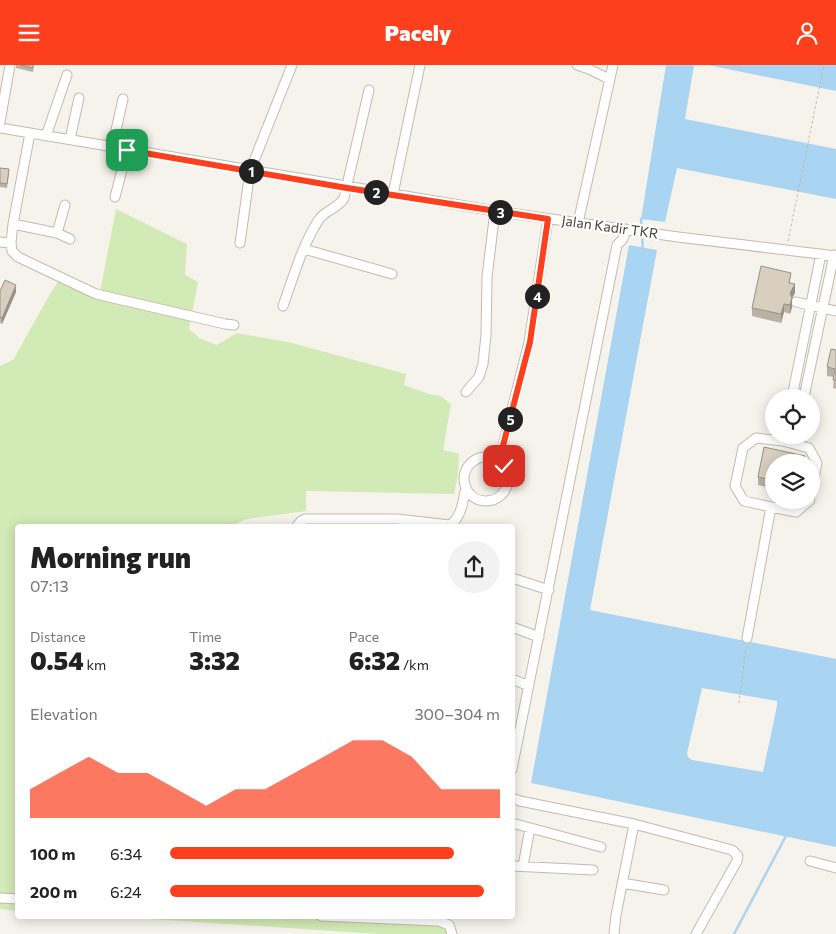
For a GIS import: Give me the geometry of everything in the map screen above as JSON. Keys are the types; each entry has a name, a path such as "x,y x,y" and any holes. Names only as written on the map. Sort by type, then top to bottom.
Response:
{"street":[{"path":"0,122 10,65"},
{"path":"240,243 250,171 292,65"},
{"path":"393,195 420,65"},
{"path":"577,65 610,79"},
{"path":"578,223 613,65"},
{"path":"46,136 66,75"},
{"path":"283,306 304,249 318,221 321,216 341,204 347,188 369,90"},
{"path":"70,139 79,98"},
{"path":"112,148 123,99"},
{"name":"Jalan Kadir TKR","path":"0,129 70,139 112,148 347,188 548,219 678,237 835,255"},
{"path":"30,133 11,243 12,251 18,257 96,293 234,325"},
{"path":"115,197 127,150"},
{"path":"57,233 65,205"},
{"path":"466,392 479,377 482,364 486,335 487,277 495,211"},
{"path":"499,461 530,342 548,219"},
{"path":"13,224 57,233 70,239"},
{"path":"515,753 549,590 616,245 623,239 627,229"},
{"path":"0,242 11,243"},
{"path":"304,249 392,274"},
{"path":"794,389 821,254"},
{"path":"806,389 835,255"},
{"path":"796,302 836,311"},
{"path":"765,438 756,438 743,448 735,486 744,501 765,506"},
{"path":"802,444 809,448 813,454"},
{"path":"453,524 458,517 466,487 465,475 470,464 481,458 488,457 499,461 504,466 508,477 506,489 498,498 486,501 479,500 466,487"},
{"path":"747,638 771,509"},
{"path":"779,509 796,513 800,509"},
{"path":"299,524 305,519 415,524"},
{"path":"515,579 549,590"},
{"path":"515,628 539,637"},
{"path":"515,680 529,686"},
{"path":"515,799 634,824 732,850 738,856 737,861 696,934"},
{"path":"515,824 601,847"},
{"path":"614,934 634,824"},
{"path":"523,867 530,828"},
{"path":"810,861 836,868"},
{"path":"515,866 593,870"},
{"path":"622,883 664,890"},
{"path":"0,898 15,899"},
{"path":"392,919 439,921 449,925 452,934"}],"path":[{"path":"786,250 824,65"},
{"path":"739,703 747,638"}],"green space":[{"path":"116,209 187,244 185,275 198,282 189,329 199,338 217,345 237,333 292,343 406,374 404,385 440,396 451,404 443,450 459,454 458,475 454,494 306,491 306,511 246,519 236,524 15,524 15,911 0,909 0,366 13,360 58,282 99,297"},
{"path":"150,919 435,919 451,934 378,934"}],"water":[{"path":"666,65 694,65 685,119 836,149 836,199 677,168 665,222 641,219"},
{"path":"708,65 836,65 836,91"},
{"path":"629,245 657,250 590,610 836,659 836,847 531,783","holes":["702,688 777,701 763,772 692,760 688,757 687,753"]}],"building":[{"path":"20,65 33,65 33,68"},
{"path":"0,168 9,169 7,184 0,183"},
{"path":"761,266 791,273 789,283 795,284 790,293 792,298 790,305 784,304 781,314 752,308"},
{"path":"5,280 16,285 2,318 0,317 0,291"},
{"path":"831,349 836,350 836,380 833,380 835,369 827,367"},
{"path":"764,447 796,454 765,454 765,478 758,477"}],"waterway":[{"path":"641,219 642,230"},
{"path":"642,235 643,250"},
{"path":"734,934 787,834"}],"route":[{"path":"127,150 347,188 548,219 530,342 499,461 504,466"}]}
